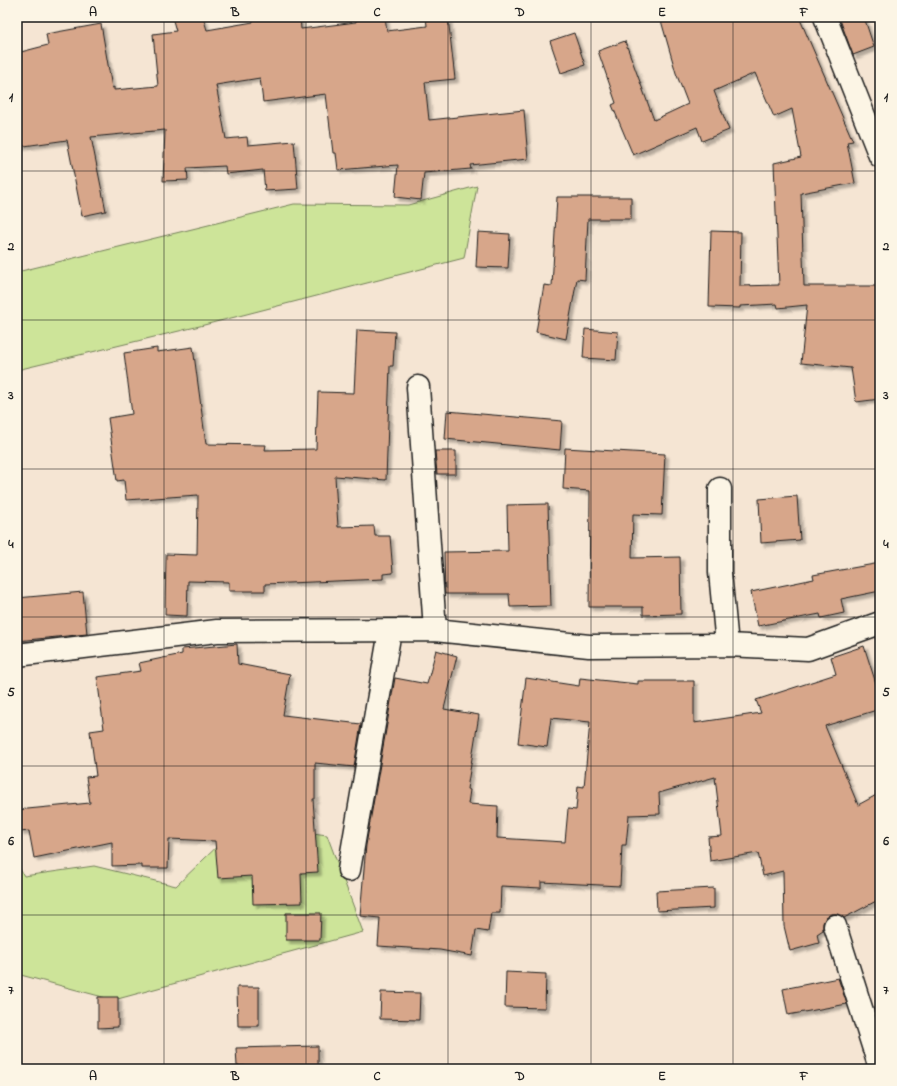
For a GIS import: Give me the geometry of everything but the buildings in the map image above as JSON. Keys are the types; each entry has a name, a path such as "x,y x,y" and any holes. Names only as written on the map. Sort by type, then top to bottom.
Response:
{"street":[{"path":"825,17 880,156"},
{"path":"418,387 436,630"},
{"path":"720,489 720,572 727,645"},
{"path":"17,655 217,631 436,630 589,646 727,645 808,649 880,623"},
{"path":"349,870 390,631"},
{"path":"835,926 880,1068"}],"green space":[{"path":"477,186 464,258 204,325 17,370 17,272 294,204 408,205"},
{"path":"299,831 327,835 363,932 114,1000 17,974 17,864 24,876 94,866 176,886 228,836"}]}
